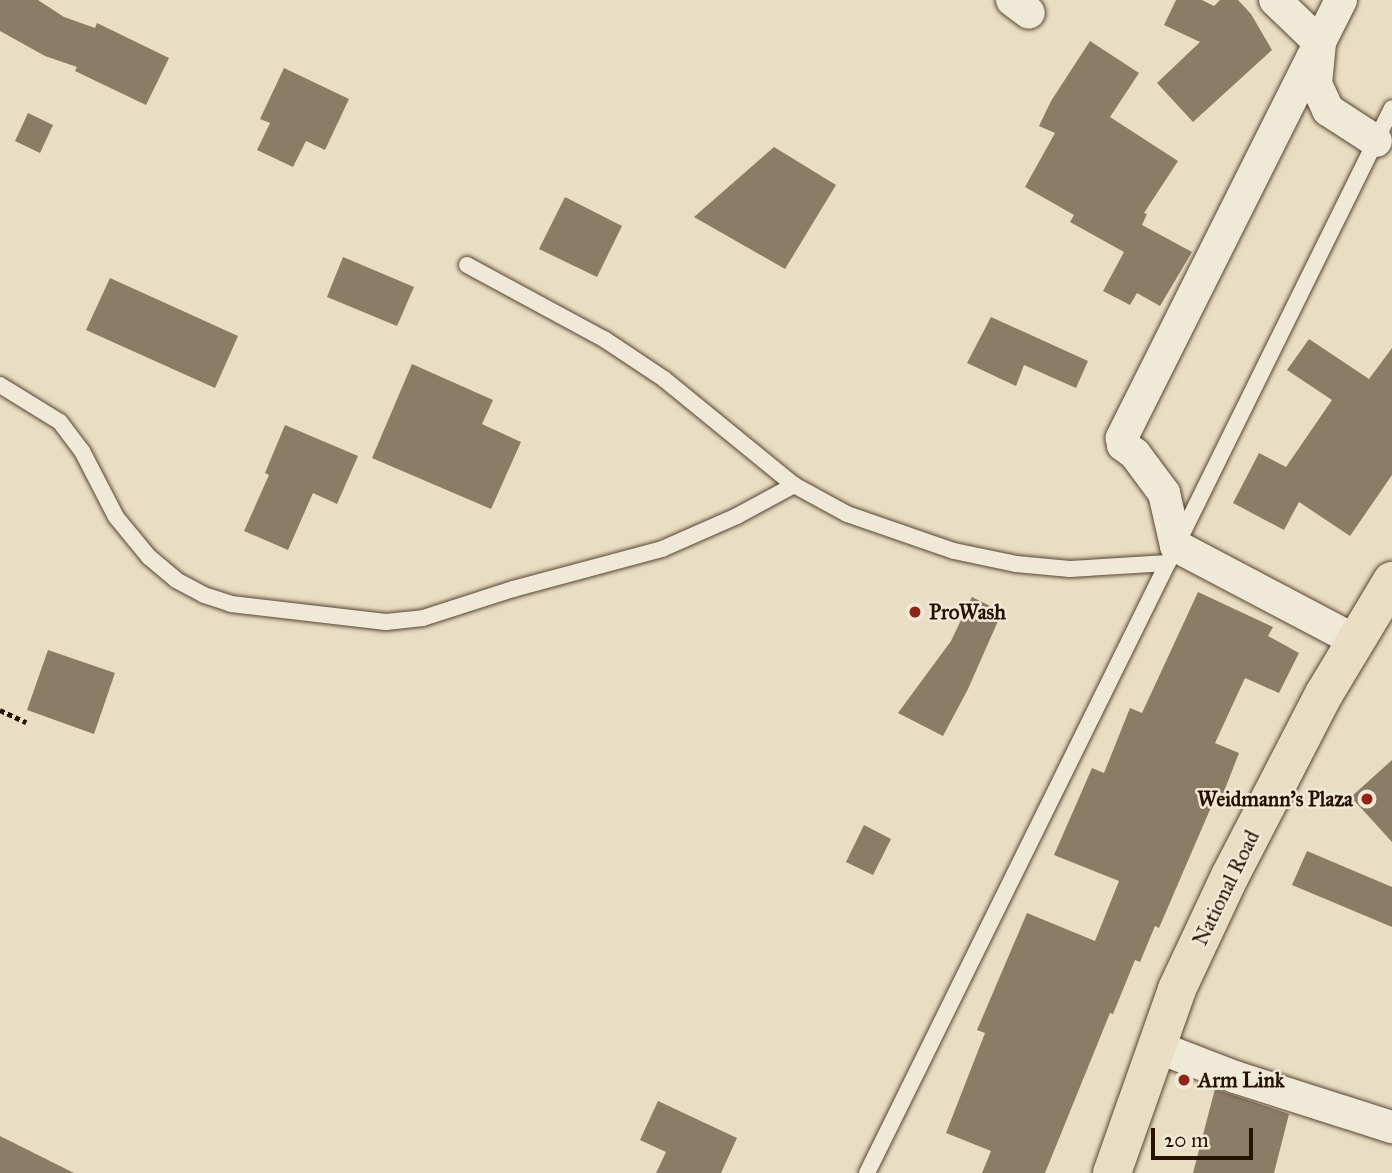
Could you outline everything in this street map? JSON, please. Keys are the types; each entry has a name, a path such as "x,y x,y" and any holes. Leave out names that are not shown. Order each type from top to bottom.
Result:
{"highway":[{"name":"National Road","path":"1112,1173 1177,989 1230,876 1324,694 1392,581"}],"street":[{"path":"1275,0 1320,43"},
{"path":"1341,0 1122,438 1124,445 1135,454 1164,493 1172,555 1356,641"},
{"path":"1320,43 1315,70 1321,98 1328,110 1376,141"},
{"path":"1157,1047 1235,1077 1392,1127"}],"lane":[{"path":"867,1173 1392,108"},
{"path":"467,265 604,339 664,379 794,485 847,514 895,533 966,554 1016,564 1070,569 1172,555"},
{"path":"0,385 60,422 82,451 116,517 149,557 176,579 204,595 231,604 386,622 423,618 513,589 662,548 737,516 794,485"}],"path":[{"path":"0,710 26,722"}],"building":[{"path":"0,0 38,0 64,17 95,28 97,23 169,58 146,105 75,71 77,67 45,56 0,31"},
{"path":"1176,0 1202,0 1214,6 1220,0 1238,0 1251,14 1272,50 1193,122 1157,83 1200,42 1164,25"},
{"path":"1090,41 1139,73 1110,117 1178,161 1144,213 1147,214 1142,225 1192,252 1160,306 1137,293 1130,305 1103,291 1124,252 1070,222 1074,215 1025,187 1055,133 1039,126 1051,101"},
{"path":"284,68 349,99 325,150 306,141 293,167 257,150 270,123 260,119"},
{"path":"28,113 53,125 40,153 15,141"},
{"path":"774,147 836,185 785,269 694,217"},
{"path":"565,197 622,226 597,277 539,249"},
{"path":"343,257 414,287 397,326 327,297"},
{"path":"110,278 238,336 215,388 86,330"},
{"path":"991,317 1088,361 1076,388 1024,365 1016,386 967,363"},
{"path":"1309,339 1369,379 1392,348 1392,475 1350,536 1299,502 1284,530 1233,503 1259,453 1286,467 1332,400 1287,370"},
{"path":"412,364 493,400 482,424 521,442 491,509 372,458"},
{"path":"285,425 358,456 337,504 313,493 288,550 244,531 269,475 265,473"},
{"path":"1198,592 1273,627 1268,636 1299,653 1279,693 1245,678 1215,743 1239,753 1223,794 1218,791 1159,928 1155,926 1140,962 1135,960 1113,1014 1110,1013 1045,1173 982,1173 991,1151 946,1133 985,1033 977,1030 1027,913 1095,941 1119,881 1054,855 1092,768 1104,773 1130,708 1142,713"},
{"path":"972,597 1002,612 968,689 943,736 898,713 951,641"},
{"path":"48,650 115,673 94,734 27,710"},
{"path":"1392,760 1392,842 1351,797"},
{"path":"864,825 891,839 873,875 846,862"},
{"path":"1307,851 1392,887 1392,927 1292,885"},
{"path":"1215,1089 1289,1114 1274,1173 1193,1173"},
{"path":"658,1101 737,1138 721,1173 656,1173 666,1152 640,1140"},
{"path":"0,1136 74,1173 0,1173"}],"place":[{"name":"ProWash","path":"915,612"},
{"name":"Weidmann's Plaza","path":"1367,799"},
{"name":"Arm Link","path":"1184,1080"}]}
